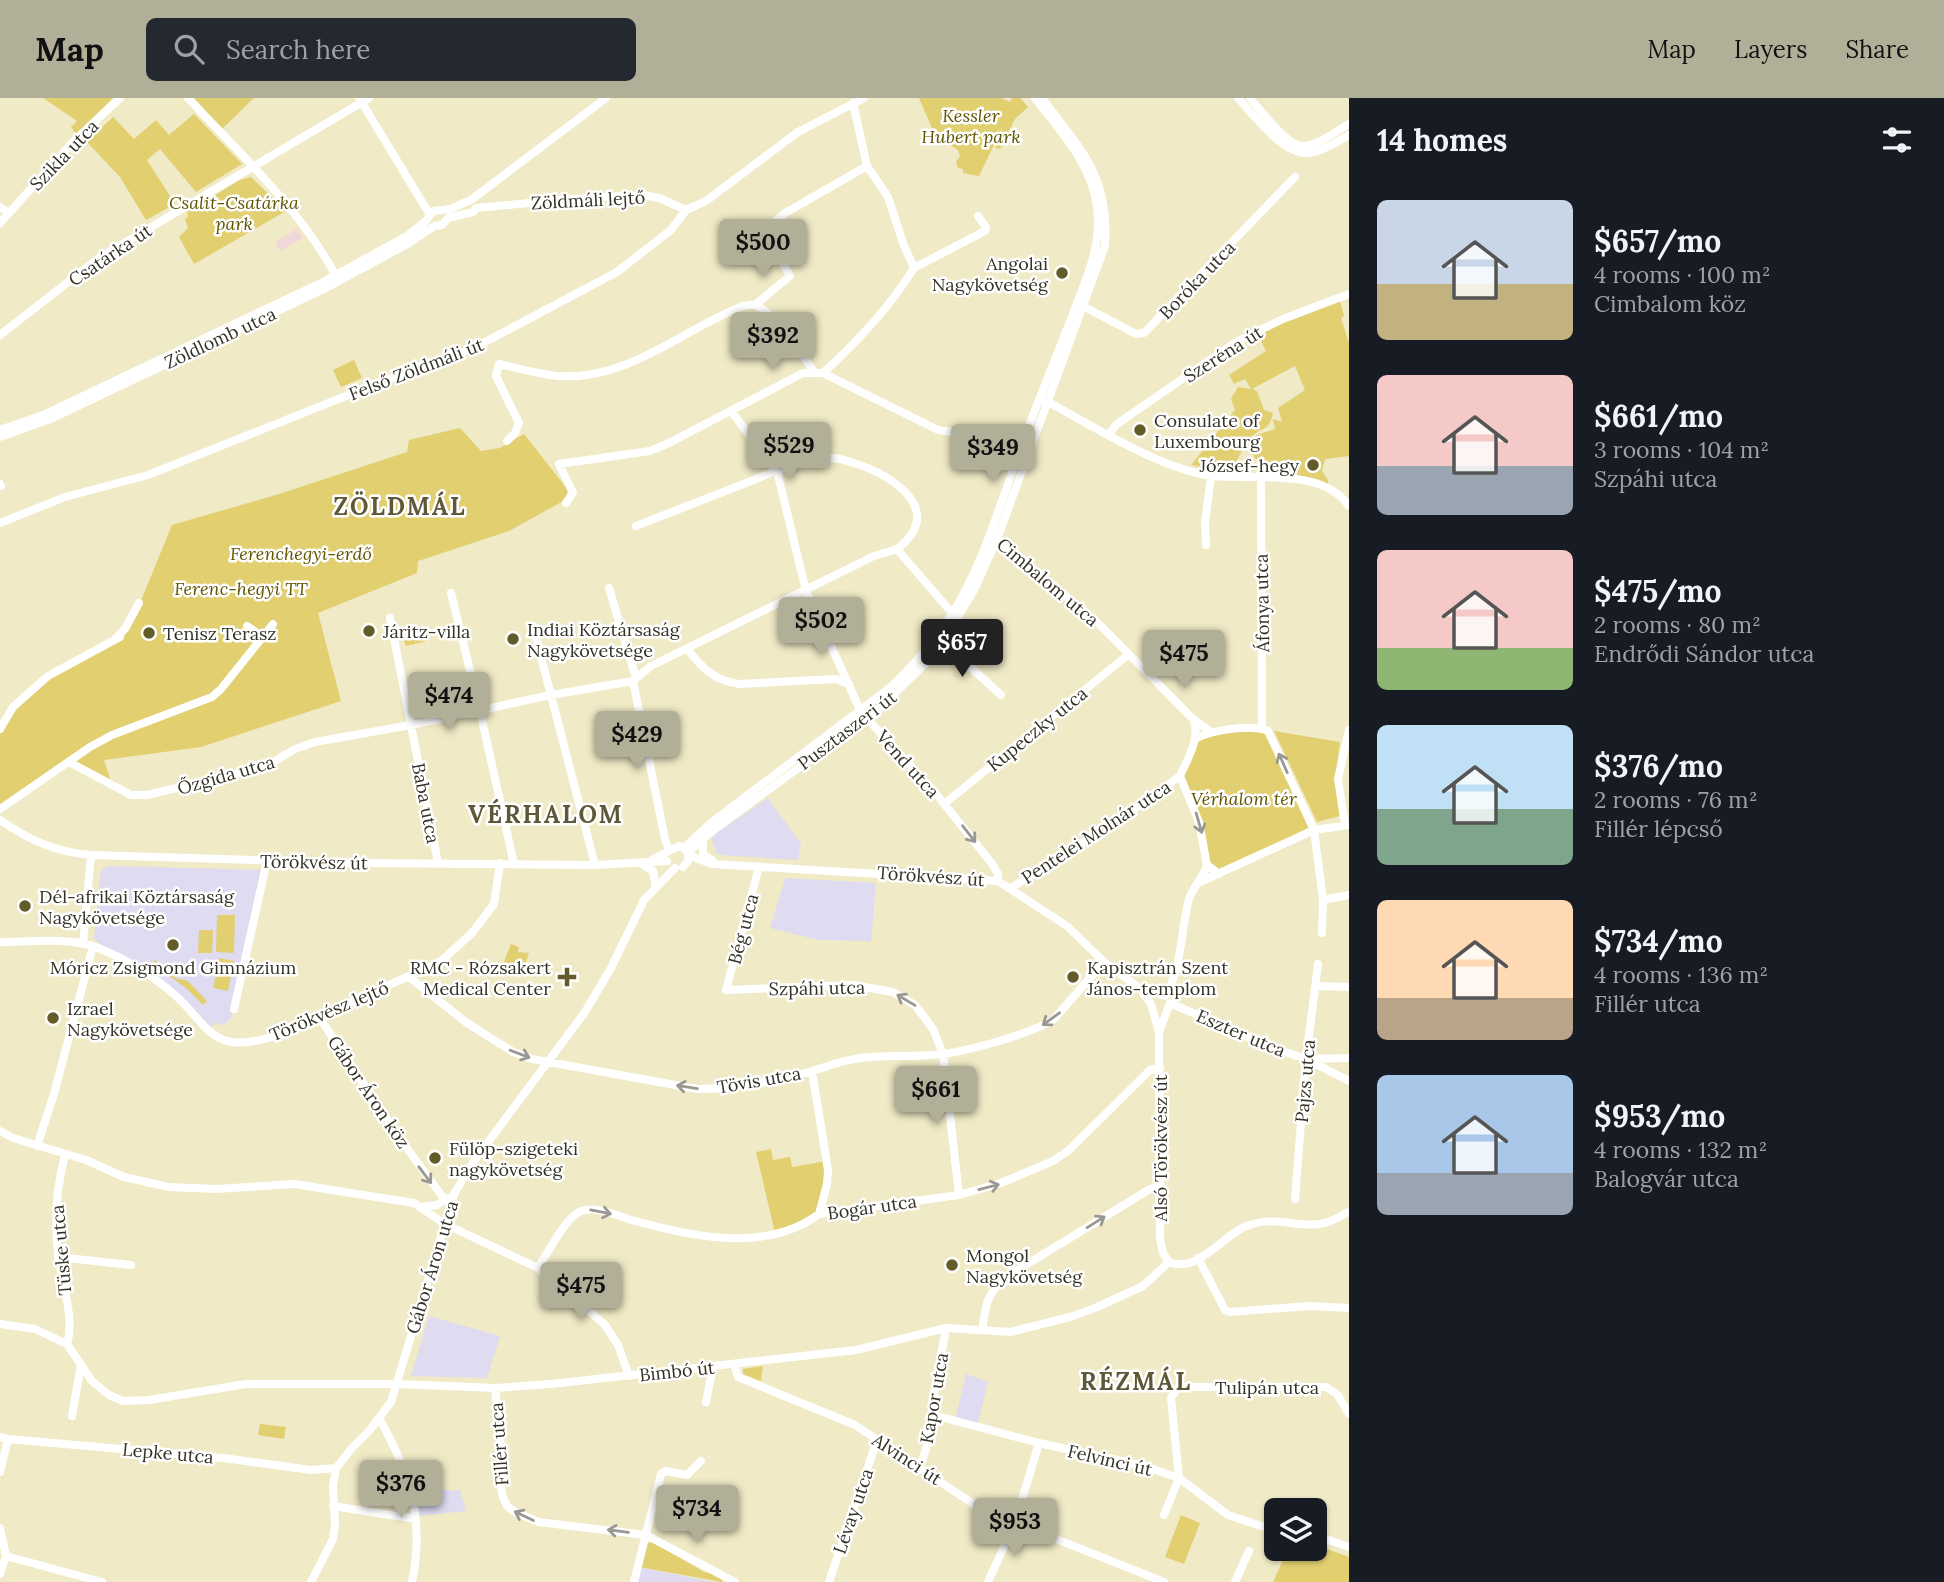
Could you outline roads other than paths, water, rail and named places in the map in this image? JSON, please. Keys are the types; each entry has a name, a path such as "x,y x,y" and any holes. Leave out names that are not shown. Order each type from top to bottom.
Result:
{"street":[{"name":"Szikla utca","path":"0,223 71,144 120,98"},
{"path":"188,98 280,194 309,230 337,278"},
{"path":"431,214 475,204 489,186 606,98"},
{"name":"Felső Zöldmáli út","path":"0,523 65,497 148,475 394,376 472,349 617,272 671,230 686,210 706,201 798,132 864,98"},
{"name":"Pusztaszeri út","path":"687,852 722,814 893,697 943,642 974,590 1080,305 1103,255 1106,231 1102,191 1095,173 1034,98"},
{"name":"Pusztaszeri út","path":"1042,98 1082,156"},
{"path":"1238,98 1288,149 1321,150 1349,135"},
{"path":"1250,98 1293,144 1304,150"},
{"path":"363,100 423,203 431,210 430,223 434,226"},
{"name":"Csatárka út","path":"0,335 99,258 363,100"},
{"path":"853,103 867,166 888,197 894,220 914,268"},
{"path":"1304,150 1349,124"},
{"path":"507,441 519,424 496,376 499,364 558,376 593,374 635,362 728,312 755,305 790,276 769,237 774,222 867,166"},
{"name":"Boróka utca","path":"1080,305 1136,334 1144,333 1295,177"},
{"name":"Zöldmáli lejtő","path":"475,204 487,207 642,195 659,198 686,210"},
{"name":"Zöldlomb utca","path":"0,437 46,421 411,242 449,218 473,212 475,204"},
{"path":"0,207 9,213"},
{"name":"Zöldlomb utca","path":"0,429 43,415 337,278 407,236 431,214"},
{"path":"823,373 870,325 914,268 985,231 986,227 978,216"},
{"name":"Szeréna út","path":"1109,433 1117,424 1236,342 1283,319 1349,294"},
{"path":"755,305 779,326 814,372"},
{"path":"566,503 573,493 559,464 650,451 803,373 823,373 938,430 1027,443"},
{"path":"1044,400 1161,461 1211,476 1298,480 1328,486 1339,493 1349,506"},
{"name":"Vend utca","path":"731,411 777,471 806,591 864,715 944,804 993,865 998,881"},
{"path":"634,680 651,666 874,556 897,549 911,539 917,507 911,496 888,478 871,468 836,458 796,463 636,526"},
{"path":"1206,545 1205,522 1211,476"},
{"name":"Áfonya utca","path":"1261,478 1262,729"},
{"name":"Pusztaszeri út","path":"687,852 864,715 915,663 952,613 994,537"},
{"name":"Cimbalom utca","path":"994,537 1098,622 1194,720 1210,732"},
{"path":"897,549 952,613"},
{"path":"609,588 634,680 673,865"},
{"path":"451,593 513,864"},
{"path":"0,729 13,706 40,683 117,639 139,603"},
{"name":"Baba utca","path":"390,618 438,863"},
{"path":"0,809 90,747 113,735 212,696 221,689 273,624"},
{"path":"247,626 263,637"},
{"path":"533,626 595,865"},
{"path":"943,642 1000,695"},
{"path":"688,650 703,668 727,682 740,684 836,679 849,684"},
{"name":"Kupeczky utca","path":"944,804 1129,654"},
{"name":"Őzgida utca","path":"69,762 131,795 148,795 265,767 295,749 315,742 634,680"},
{"path":"1165,1012 1158,1013 1151,1007 1153,998 1164,998 1181,948 1191,895 1208,865 1199,822 1180,776 1197,738 1194,720"},
{"path":"1197,738 1210,732 1262,729 1268,731 1314,830 1324,900 1322,933"},
{"path":"1200,882 1314,830 1347,825 1338,779 1349,730"},
{"name":"Pentelei Molnár utca","path":"1011,888 1142,804 1180,776"},
{"name":"Törökvész út","path":"0,820 26,838 43,845 91,855 267,861 716,864 998,881 1067,926 1104,962 1138,987 1164,998"},
{"path":"703,839 703,854 716,864"},
{"name":"Törökvész út","path":"638,863 655,859 676,846 716,864"},
{"name":"Gábor Áron utca","path":"336,1468 391,1402 454,1194 474,1161 595,996 634,919 654,887 673,865 688,861 687,852"},
{"path":"83,944 91,855"},
{"path":"234,1009 267,861"},
{"name":"Törökvész lejtő","path":"0,942 93,946 139,968 160,982 209,1030 225,1041 234,1043 276,1036 440,962 472,933 494,904 500,863"},
{"path":"638,863 653,871 654,887"},
{"path":"1208,865 1219,874"},
{"name":"Bég utca","path":"726,990 759,867"},
{"path":"1324,900 1349,895"},
{"path":"37,1146 54,1094 93,946"},
{"name":"Tövis utca","path":"409,976 495,1042 513,1052 548,1062 697,1089 769,1082 858,1058 943,1054 1045,1025 1054,1019 1104,962"},
{"name":"Pajzs utca","path":"1295,1199 1306,1059 1318,964"},
{"name":"Szpáhi utca","path":"726,990 853,985 893,992 915,1005 925,1015 943,1054 958,1195"},
{"path":"1316,986 1349,987"},
{"name":"Törökvész út","path":"1138,987 1151,1007"},
{"name":"Alsó Törökvész út","path":"1159,1032 1165,1012 1164,998"},
{"name":"Eszter utca","path":"1164,998 1271,1047 1306,1059 1349,1081"},
{"name":"Alsó Törökvész út","path":"1151,1007 1159,1032 1160,1239 1163,1253 1169,1262"},
{"name":"Gábor Áron köz","path":"319,1017 412,1156 445,1200"},
{"path":"1306,1059 1349,1058"},
{"name":"Bogár utca","path":"538,1268 569,1222 583,1210 594,1209 659,1227 705,1235 751,1239 807,1222 819,1214 958,1195 1002,1183 1053,1161 1069,1150 1150,1070 1160,1068"},
{"path":"812,1071 828,1170 819,1214"},
{"path":"0,1131 37,1146 86,1160 137,1181 169,1187 216,1189 294,1184 414,1203 445,1224 538,1268 606,1325 623,1356 629,1376"},
{"name":"Tüske utca","path":"65,1155 56,1198 58,1257 70,1325 67,1345"},
{"path":"982,1330 986,1301 993,1289 1006,1277 1150,1189 1161,1185"},
{"path":"421,1207 429,1207 454,1194"},
{"path":"1169,1262 1184,1264 1198,1258 1232,1234 1254,1224 1277,1220 1320,1224 1349,1212"},
{"path":"58,1257 131,1265"},
{"path":"1198,1258 1225,1310 1230,1312 1310,1306 1349,1308"},
{"name":"Bimbó út","path":"0,1324 35,1329 67,1345 92,1381 115,1398 132,1401 246,1384 397,1384 495,1388 856,1350 946,1328 1011,1332 1094,1308 1143,1286 1169,1262"},
{"name":"Kapor utca","path":"919,1467 933,1415 932,1404 946,1328"},
{"path":"72,1416 81,1364"},
{"name":"Alvinci út","path":"734,1364 738,1377 835,1416 981,1508 1164,1582"},
{"path":"706,1402 713,1367"},
{"name":"Tulipán utca","path":"1164,1515 1179,1478 1171,1398 1177,1389 1326,1387 1338,1394 1349,1414"},
{"name":"Fillér utca","path":"495,1388 502,1456 499,1478 507,1506 523,1518 538,1522 646,1535 735,1582"},
{"name":"Felvinci út","path":"933,1415 1039,1443 1144,1466 1179,1478 1228,1515 1264,1527"},
{"path":"379,1418 398,1452 409,1481 416,1518 412,1582"},
{"path":"0,1472 4,1438"},
{"name":"Lepke utca","path":"4,1438 224,1458 311,1470 336,1468"},
{"name":"Lévay utca","path":"829,1582 877,1440"},
{"path":"988,1582 1015,1523 1039,1443"},
{"path":"634,1582 662,1474 666,1471 687,1475 701,1461"},
{"path":"312,1582 332,1539 335,1525 333,1486 336,1468"},
{"path":"333,1506 416,1518"},
{"path":"0,1528 6,1556 0,1574"},
{"path":"1327,1539 1349,1547"},
{"path":"1235,1582 1249,1551"},
{"path":"6,1556 102,1582"}],"place":[{"name":"Angolai Nagykövetség","path":"1062,273"},
{"name":"Consulate of Luxembourg","path":"1140,430"},
{"name":"József-hegy","path":"1313,465"},
{"name":"Járitz-villa","path":"369,631"},
{"name":"Tenisz Terasz","path":"149,633"},
{"name":"Indiai Köztársaság Nagykövetsége","path":"513,639"},
{"name":"Dél-afrikai Köztársaság Nagykövetsége","path":"25,906"},
{"name":"Móricz Zsigmond Gimnázium","path":"173,945"},
{"name":"RMC - Rózsakert Medical Center","path":"567,977"},
{"name":"Kapisztrán Szent János-templom","path":"1073,977"},
{"name":"Izrael Nagykövetsége","path":"53,1018"},
{"name":"Fülöp-szigeteki nagykövetség","path":"435,1158"},
{"name":"Mongol Nagykövetség","path":"952,1265"}],"district":[{"name":"ZÖLDMÁL","path":"400,506"},
{"name":"VÉRHALOM","path":"546,814"},
{"name":"RÉZMÁL","path":"1136,1381"}],"park label":[{"name":"Kessler Hubert park","path":"971,125"},
{"name":"Csalit-Csatárka park","path":"234,212"},
{"name":"Ferenchegyi-erdő","path":"301,553"},
{"name":"Ferenc-hegyi TT","path":"241,588"},
{"name":"Vérhalom tér","path":"1244,798"}]}
